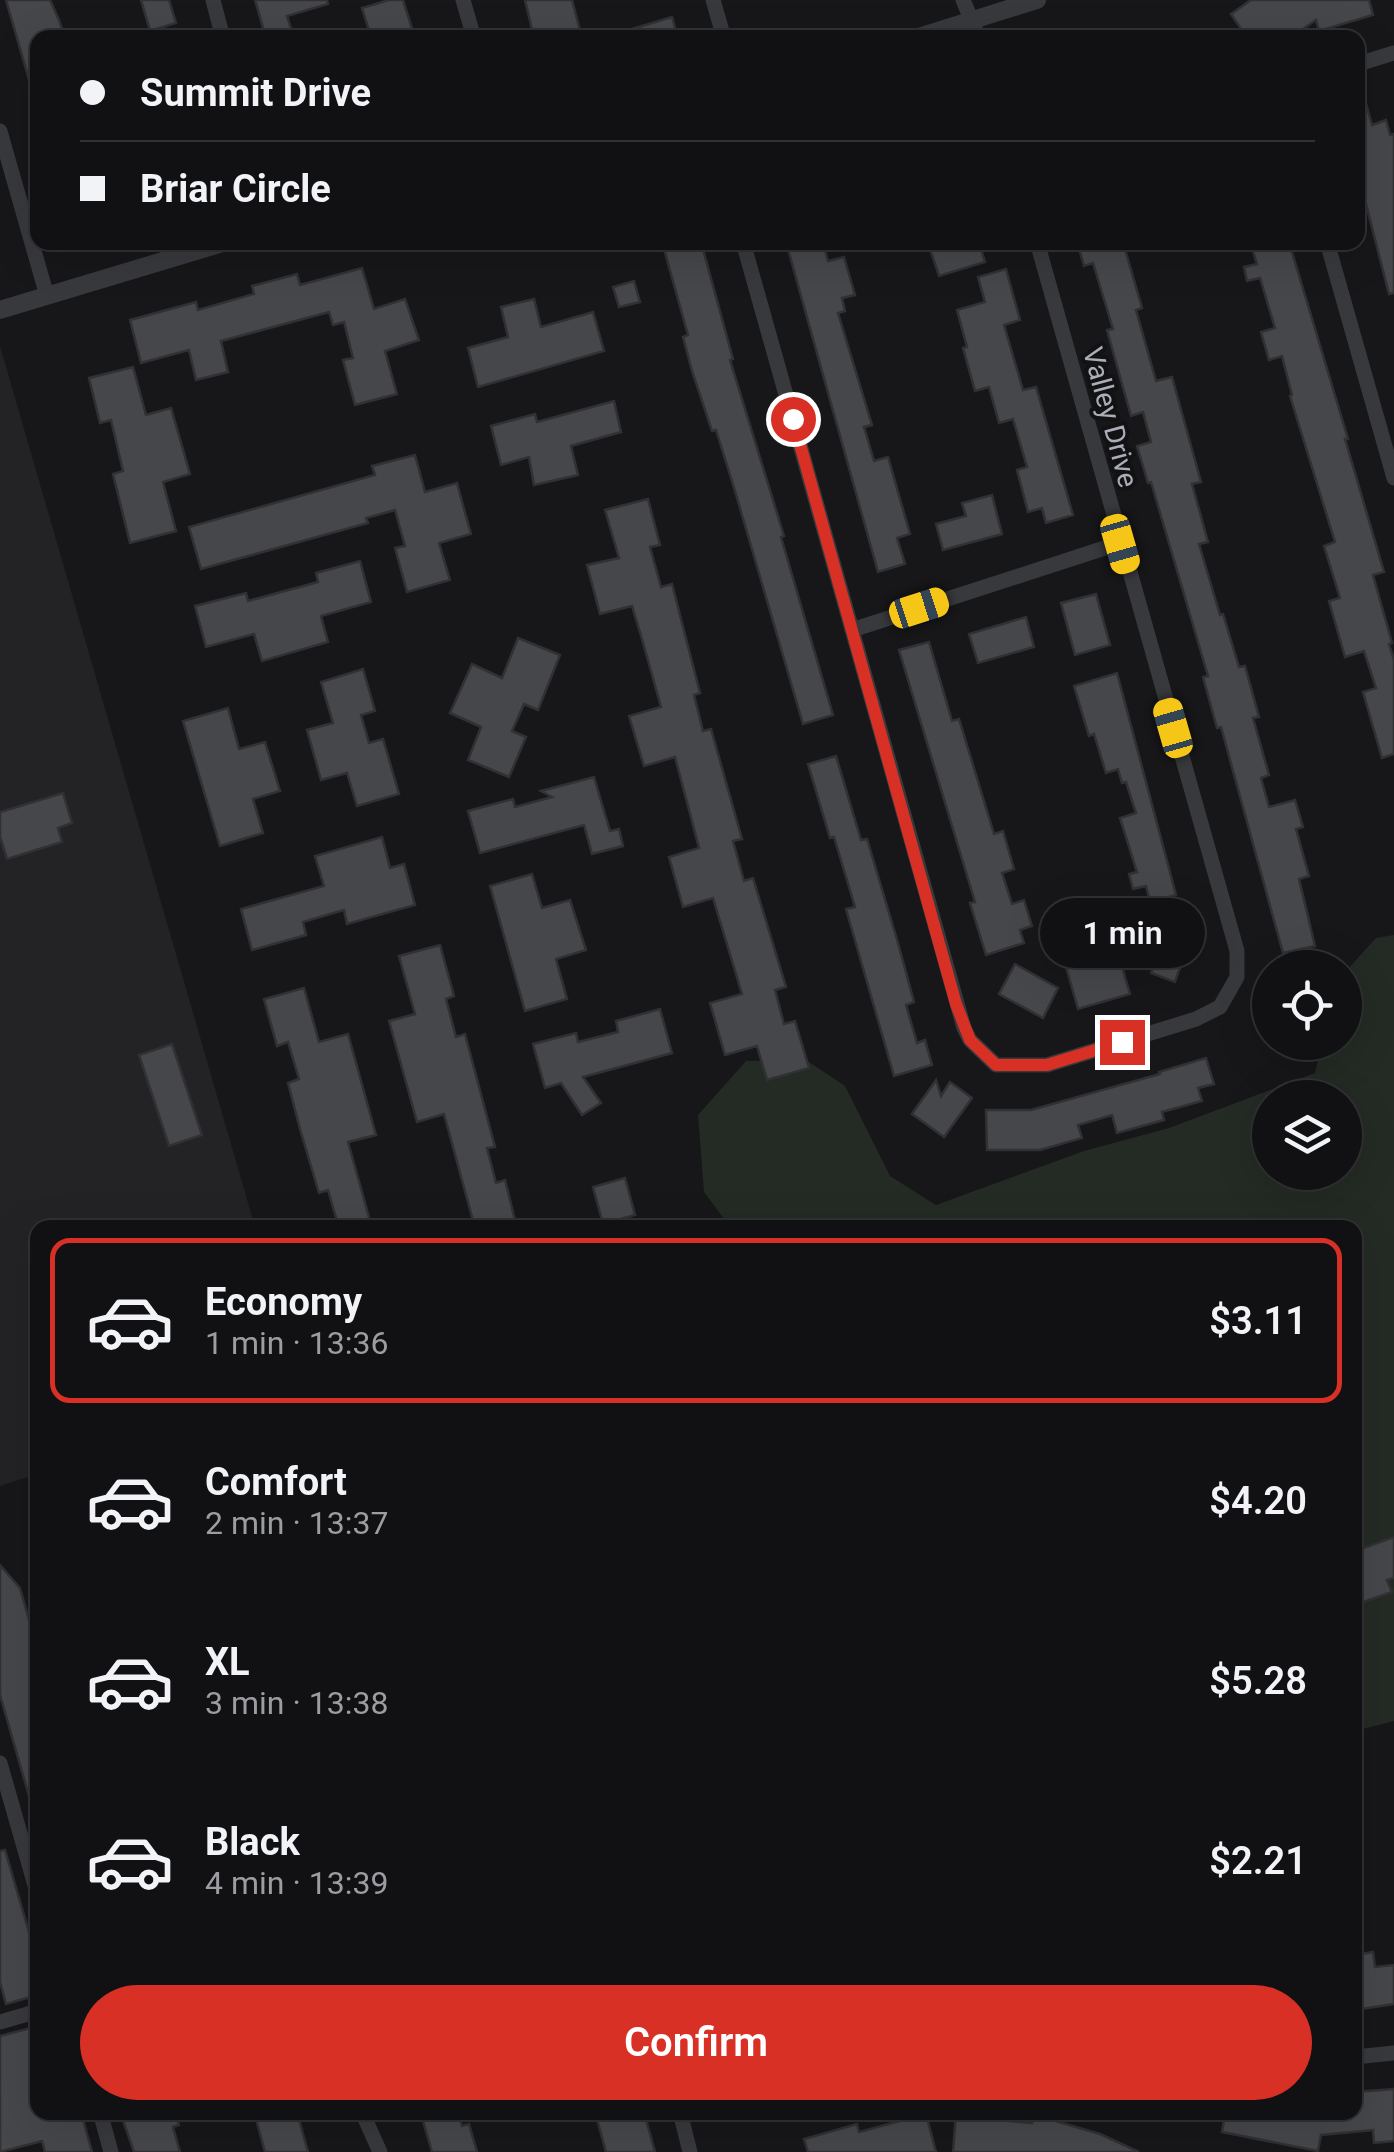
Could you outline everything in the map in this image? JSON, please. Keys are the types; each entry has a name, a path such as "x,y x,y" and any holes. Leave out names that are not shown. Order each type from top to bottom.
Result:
{"street":[{"path":"212,0 221,30"},
{"path":"464,0 472,30"},
{"path":"713,0 722,30"},
{"path":"963,0 975,29 1037,0"},
{"path":"1365,62 1394,53"},
{"path":"0,131 30,239"},
{"path":"33,250 46,296"},
{"path":"0,310 199,250"},
{"path":"745,250 852,630 1120,544"},
{"name":"Valley Drive","path":"852,630 956,1004 970,1040 996,1065 1047,1065 1196,1019 1220,1007 1237,977 1236,951 1039,250"},
{"path":"1328,250 1394,478"},
{"path":"0,1763 30,1868"},
{"path":"0,2022 30,2013"},
{"path":"1362,2057 1394,2053"},
{"path":"102,2120 111,2152"},
{"path":"366,2120 380,2152"},
{"path":"682,2120 690,2152"}],"shaded area":[{"path":"0,346 253,1220 30,1220 30,1476 0,1486"},
{"path":"1394,935 1394,1721 1362,1729 1362,1220 725,1220 704,1192 698,1115 746,1061 806,1060 845,1086 890,1176 936,1205 1084,1151 1169,1128 1252,1097 1252,1190 1362,1190 1362,1080 1296,1080 1315,1073 1318,1060 1362,1060 1362,953 1376,938"}],"building":[{"path":"6,0 50,0 62,30 30,30 30,83"},
{"path":"141,0 169,0 176,23 150,30"},
{"path":"255,0 327,0 328,4 287,16 291,30 264,30"},
{"path":"403,0 412,30 369,30 362,8"},
{"path":"525,0 572,0 580,30 532,30"},
{"path":"1251,0 1369,0 1373,15 1322,30 1319,30 1316,20 1302,30 1242,30 1231,14"},
{"path":"672,17 676,30 628,30"},
{"path":"1365,100 1372,125 1386,120 1390,135 1394,134 1394,293 1389,294 1365,200"},
{"path":"664,250 703,250 733,359 730,360 833,715 803,724 716,430 712,431 692,371 683,337 688,335"},
{"path":"788,250 825,250 828,261 844,257 855,295 842,298 845,311 838,313 872,425 864,427 874,461 888,457 910,534 897,538 905,564 878,572"},
{"path":"930,250 981,250 985,262 939,276"},
{"path":"1079,250 1125,250 1142,308 1136,310 1156,381 1172,377 1201,482 1192,484 1208,542 1199,544 1239,667 1245,666 1259,717 1253,718 1269,775 1261,778 1269,807 1295,800 1303,827 1296,829 1309,876 1299,879 1315,946 1282,950 1221,727 1217,728 1203,677 1208,676 1137,446 1151,442 1143,412 1131,416 1107,330 1113,329 1093,263 1084,266"},
{"path":"1253,250 1291,250 1384,572 1373,575 1394,660 1394,754 1382,758 1363,692 1376,688 1364,651 1345,657 1329,601 1340,598 1324,546 1335,542 1290,396 1282,356 1269,360 1261,332 1275,328 1260,278 1247,281 1244,267 1257,264"},
{"path":"362,268 374,309 405,299 419,340 385,351 397,394 355,405 343,360 353,358 344,322 333,325 329,312 221,341 228,372 196,380 189,350 141,363 130,320 196,302 198,310 254,294 252,286 297,274 300,285"},
{"path":"1006,269 1020,320 1004,325 1023,390 1036,387 1073,515 1046,523 1042,508 1028,512 1017,470 1027,467 1013,419 999,423 989,387 975,391 957,310 985,302 978,277"},
{"path":"634,281 640,302 619,307 613,287"},
{"path":"534,299 541,327 593,312 604,351 478,387 468,348 508,337 501,307"},
{"path":"133,367 146,415 171,408 190,474 163,482 176,531 130,543 113,474 123,471 111,420 100,423 89,378"},
{"path":"614,401 621,432 571,446 578,475 534,485 529,457 501,465 491,426 535,414 537,422"},
{"path":"415,455 425,492 457,483 471,534 439,543 450,580 407,592 395,548 405,546 395,510 366,518 368,523 201,569 189,527 375,475 372,466"},
{"path":"992,495 1002,534 943,550 936,524 966,516 962,503"},
{"path":"648,499 660,545 650,547 661,587 672,584 700,693 694,695 703,731 711,729 742,839 733,841 744,881 753,878 786,987 775,990 784,1024 795,1021 809,1068 767,1080 757,1046 725,1055 710,1003 742,994 713,898 683,907 669,857 699,848 675,757 644,766 629,716 661,707 632,606 600,614 587,565 619,558 605,510"},
{"path":"360,561 371,602 321,616 328,642 262,661 254,634 206,647 195,606 246,593 248,601 318,582 316,573"},
{"path":"1096,594 1110,645 1075,655 1061,603"},
{"path":"1026,617 1034,647 978,663 969,634"},
{"path":"518,638 560,655 538,710 524,704 512,731 526,737 509,777 468,760 481,727 450,713 472,664 502,678"},
{"path":"929,642 952,721 959,719 994,834 1003,831 1014,869 1002,873 1012,904 1024,900 1032,926 1020,930 1024,943 986,955 970,903 975,902 899,650"},
{"path":"363,669 375,711 361,715 369,743 383,739 399,794 357,806 347,773 321,780 307,730 333,723 321,682"},
{"path":"1117,673 1176,895 1150,902 1146,886 1133,889 1129,874 1137,872 1120,818 1136,813 1126,782 1122,783 1118,769 1106,773 1094,734 1089,736 1074,686"},
{"path":"228,708 239,749 265,742 280,791 253,799 263,833 220,846 183,721"},
{"path":"836,756 861,840 867,839 898,943 914,1002 906,1005 917,1043 925,1040 932,1065 894,1076 846,909 855,907 808,764"},
{"path":"594,777 610,831 619,829 623,846 592,854 584,825 480,853 468,811 513,799 515,807 552,797 541,791"},
{"path":"63,793 72,823 58,828 62,842 7,859 0,837 0,812"},
{"path":"382,837 390,868 404,864 415,905 347,924 344,910 303,922 306,935 252,950 241,909 324,886 315,856"},
{"path":"532,874 542,908 570,900 586,950 556,959 567,999 525,1011 490,886"},
{"path":"1156,923 1191,936 1175,982 1151,973 1157,958 1145,954"},
{"path":"440,945 454,996 446,999 456,1037 465,1034 495,1147 487,1148 496,1183 505,1180 515,1220 473,1220 444,1114 417,1122 389,1021 415,1014 399,956"},
{"path":"1118,953 1130,994 1078,1009 1066,967"},
{"path":"1015,964 1058,988 1043,1018 999,994"},
{"path":"304,988 319,1042 348,1034 376,1135 348,1142 370,1220 337,1220 328,1190 319,1193 288,1083 299,1079 288,1042 277,1046 264,999"},
{"path":"660,1009 672,1053 583,1077 601,1103 582,1115 561,1083 545,1088 533,1044 576,1033 578,1042 618,1032 616,1021"},
{"path":"172,1044 202,1135 169,1146 139,1055"},
{"path":"1206,1058 1214,1084 1198,1088 1202,1101 1162,1112 1164,1120 1117,1133 1112,1115 1078,1125 1082,1138 1040,1150 987,1150 986,1110 1031,1110"},
{"path":"936,1080 941,1096 950,1082 972,1098 944,1137 912,1114"},
{"path":"625,1178 635,1215 602,1220 593,1187"},
{"path":"1394,1537 1394,1578 1387,1580 1392,1592 1362,1603 1362,1548"},
{"path":"0,1565 20,1588 30,1623 30,1800 0,1695"},
{"path":"5,1850 30,1936 30,1997 6,2004 0,1982 0,1851"},
{"path":"1373,1952 1375,1967 1394,1965 1394,2004 1362,2009 1362,1954"},
{"path":"30,2028 30,2120 83,2120 92,2152 45,2152 42,2141 0,2152 0,2036"},
{"path":"1394,2089 1394,2141 1374,2143 1373,2130 1321,2135 1318,2151 1222,2132 1224,2120 1362,2120 1362,2091"},
{"path":"123,2120 177,2120 179,2125 173,2127 180,2152 134,2152"},
{"path":"256,2120 299,2120 308,2152 265,2152"},
{"path":"460,2120 462,2126 469,2124 477,2152 432,2152 423,2121"},
{"path":"597,2120 646,2120 655,2152 606,2152"},
{"path":"904,2120 928,2120 936,2152 808,2152 804,2139 857,2124 859,2132"},
{"path":"955,2120 1052,2120 1100,2134 1139,2152 953,2152"}],"route":[{"path":"793,419 956,1004 970,1040 996,1065 1047,1065 1122,1042"}]}
